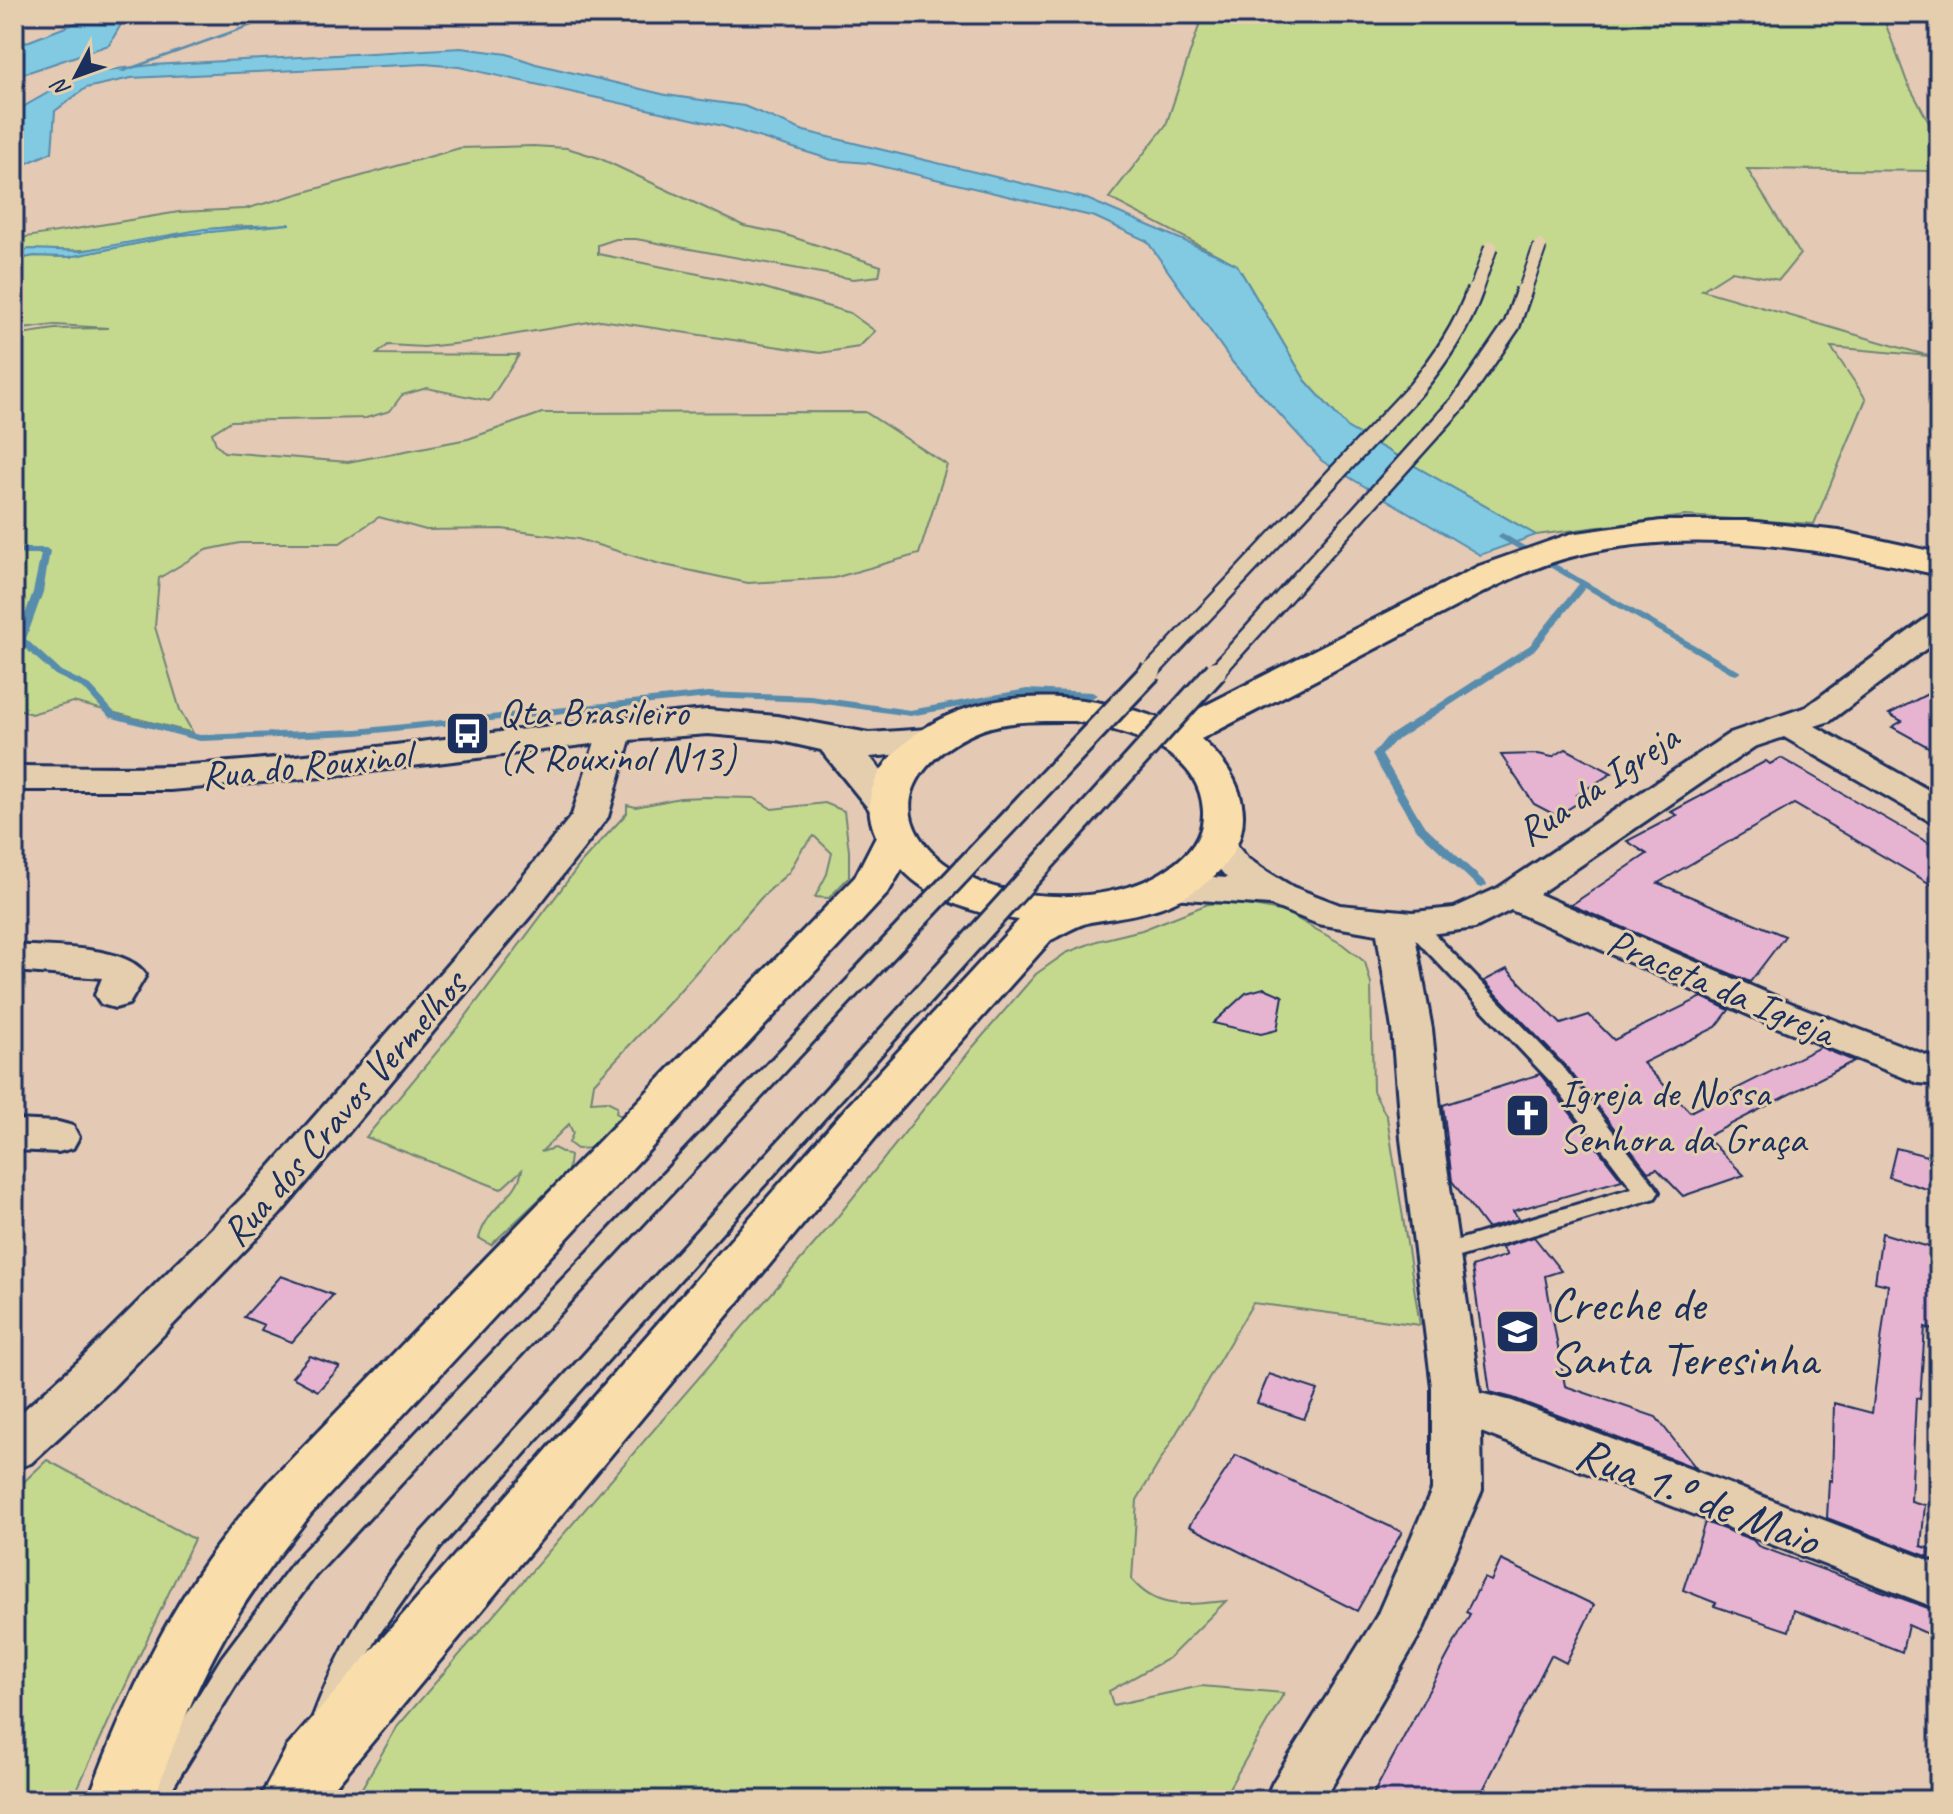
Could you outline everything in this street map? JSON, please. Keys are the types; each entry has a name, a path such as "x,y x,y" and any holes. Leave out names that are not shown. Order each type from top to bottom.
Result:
{"main road":[{"path":"1173,738 1492,574 1565,546 1650,533 1747,532 1839,542 1939,564"},
{"path":"121,1800 135,1759 187,1649 233,1570 291,1497 873,883 891,821 898,770 928,741 971,721 1035,710 1075,709 1128,719 1173,738 1202,761 1220,788 1226,816 1217,845 1199,867 1171,886 1128,903 1077,910 1019,907 965,893 922,869 891,821 835,741"},
{"name":"Rua do Rouxinol","path":"14,778 170,778 322,765 616,729 708,722 777,728 869,745 928,741"},
{"path":"301,1784 863,1120 1035,930 1077,910"}],"street":[{"name":"Rua da Igreja","path":"1217,845 1234,866 1280,895 1336,916 1404,924 1461,919 1511,896 1742,740 1818,714 1939,624"},
{"path":"1786,724 1939,811"},
{"name":"Rua dos Cravos Vermelhos","path":"14,1449 96,1374 264,1203 519,906 590,817 616,729"},
{"name":"Rua da Igreja","path":"1171,886 1280,895"},
{"name":"Praceta da Igreja","path":"1511,896 1781,1014 1933,1073"},
{"path":"1293,1800 1397,1629 1457,1490 1456,1409 1439,1254 1422,1139 1404,924"},
{"path":"14,958 111,966 126,975 115,995"},
{"path":"14,1135 58,1137"},
{"name":"Rua 1.º de Maio","path":"1456,1409 1495,1415 1939,1587"}],"lane":[{"path":"301,1784 338,1684 361,1636 393,1587 441,1528 1459,402 1512,325 1540,246"},
{"path":"149,1800 232,1666 306,1567 1415,390 1441,358 1466,316 1491,247"},
{"path":"1404,924 1559,1077 1647,1192 1439,1254"}],"green space":[{"path":"1203,14 1882,14 1907,82 1939,141 1939,171 1747,169 1800,254 1779,280 1732,271 1702,290 1929,356 1831,347 1866,399 1814,524 1685,516 1536,535 1348,428 1305,380 1237,265 1109,198 1166,125"},
{"path":"460,148 567,148 599,158 744,226 780,233 881,266 879,276 853,279 636,239 616,239 598,245 598,254 758,286 850,313 875,331 859,347 820,353 601,320 463,343 424,347 388,345 377,354 519,355 489,401 427,388 402,395 390,411 366,418 231,421 212,433 216,444 224,452 348,462 468,439 542,413 865,412 947,465 919,554 834,578 748,583 660,564 578,539 502,529 426,530 379,517 340,543 240,543 206,550 159,578 155,627 180,710 193,733 73,702 31,714 14,707 14,335 55,329 109,328 55,325 14,330 14,260 34,256 69,257 181,235 261,226 216,228 104,248 31,250 14,254 14,239 179,212 245,209"},
{"path":"680,798 754,798 772,809 825,803 844,811 849,877 829,898 815,897 827,874 832,853 814,836 802,849 789,872 761,898 594,1083 591,1102 607,1101 617,1106 616,1113 623,1117 594,1148 577,1149 569,1143 573,1133 569,1124 541,1152 554,1148 570,1156 568,1172 491,1245 479,1238 489,1217 515,1188 522,1170 501,1189 366,1137 457,1028 581,863 627,813 627,805 636,807"},
{"path":"1237,903 1285,912 1342,944 1365,962 1371,984 1373,1091 1387,1117 1420,1325 1253,1303 1137,1500 1132,1580 1153,1597 1175,1604 1226,1601 1169,1658 1109,1691 1113,1705 1201,1686 1284,1693 1222,1800 355,1800 397,1727 835,1220 973,1047 1036,974 1066,953 1097,941 1142,930 1208,904"},
{"path":"47,1460 194,1539 72,1800 14,1800 14,1491"}],"water":[{"path":"99,14 127,14 109,45 14,77 14,47"},
{"path":"461,48 507,54 536,64 666,95 744,106 804,131 1087,199 1222,257 1237,265 1305,380 1348,428 1536,535 1480,555 1322,461 1233,363 1147,241 1095,217 868,163 832,160 723,126 459,67 425,64 131,78 86,88 55,111 52,152 14,169 14,112 69,81 98,71 152,65"},
{"path":"290,224 181,235 69,257 34,256 14,260 14,254 29,249 81,251 204,229"}],"building":[{"path":"1939,688 1939,753 1892,727 1902,721 1889,714"},
{"path":"1566,749 1612,773 1577,795 1584,799 1557,816 1534,804 1501,755 1538,754 1552,757"},
{"path":"1781,758 1939,849 1939,889 1794,804 1658,883 1785,936 1750,982 1571,905 1647,854 1627,841 1677,815 1671,812 1766,761 1770,764"},
{"path":"1507,969 1561,1024 1589,1015 1614,1040 1702,997 1729,1010 1716,1027 1643,1063 1690,1112 1820,1047 1854,1061 1706,1137 1744,1175 1683,1196 1657,1169 1648,1172 1569,1070 1484,981"},
{"path":"1264,988 1283,996 1277,1030 1261,1034 1213,1023 1246,993"},
{"path":"1540,1074 1622,1180 1513,1211 1519,1219 1487,1228 1452,1181 1443,1105"},
{"path":"1896,1148 1939,1159 1939,1193 1889,1177"},
{"path":"1882,1233 1939,1250 1939,1332 1925,1327 1920,1399 1916,1398 1911,1501 1925,1505 1921,1546 1930,1549 1929,1557 1827,1518 1829,1480 1832,1481 1834,1403 1872,1413 1888,1285 1875,1282"},
{"name":"Creche de Santa Teresinha","path":"1534,1237 1561,1271 1545,1276 1565,1386 1656,1417 1696,1468 1490,1392 1472,1267 1507,1255 1501,1247"},
{"path":"281,1276 333,1295 292,1342 261,1330 264,1325 244,1317"},
{"path":"310,1356 340,1367 318,1391 292,1377"},
{"path":"1269,1374 1318,1390 1304,1419 1257,1403"},
{"path":"1236,1455 1402,1532 1357,1611 1189,1526"},
{"path":"1705,1522 1753,1540 1758,1546 1939,1612 1939,1639 1908,1625 1902,1652 1794,1610 1789,1631 1714,1606 1716,1603 1683,1590"},
{"path":"1501,1560 1594,1605 1566,1663 1551,1655 1478,1800 1370,1800 1470,1614 1466,1612 1484,1578 1491,1581"}],"waterway":[{"path":"122,71 283,14"},
{"path":"1502,536 1736,672"},
{"path":"14,551 46,551 38,592 21,640 58,673 87,687 112,715 200,738 357,732 708,695 811,699 910,713 1027,692 1092,695"},
{"path":"1482,885 1419,826 1377,755 1390,740 1533,647 1583,585"}],"place":[{"name":"Qta Brasileiro (R Rouxinol N13)","path":"468,734"},
{"name":"Igreja de Nossa Senhora da Graça","path":"1528,1115"},
{"name":"Creche de Santa Teresinha","path":"1518,1331"}]}
